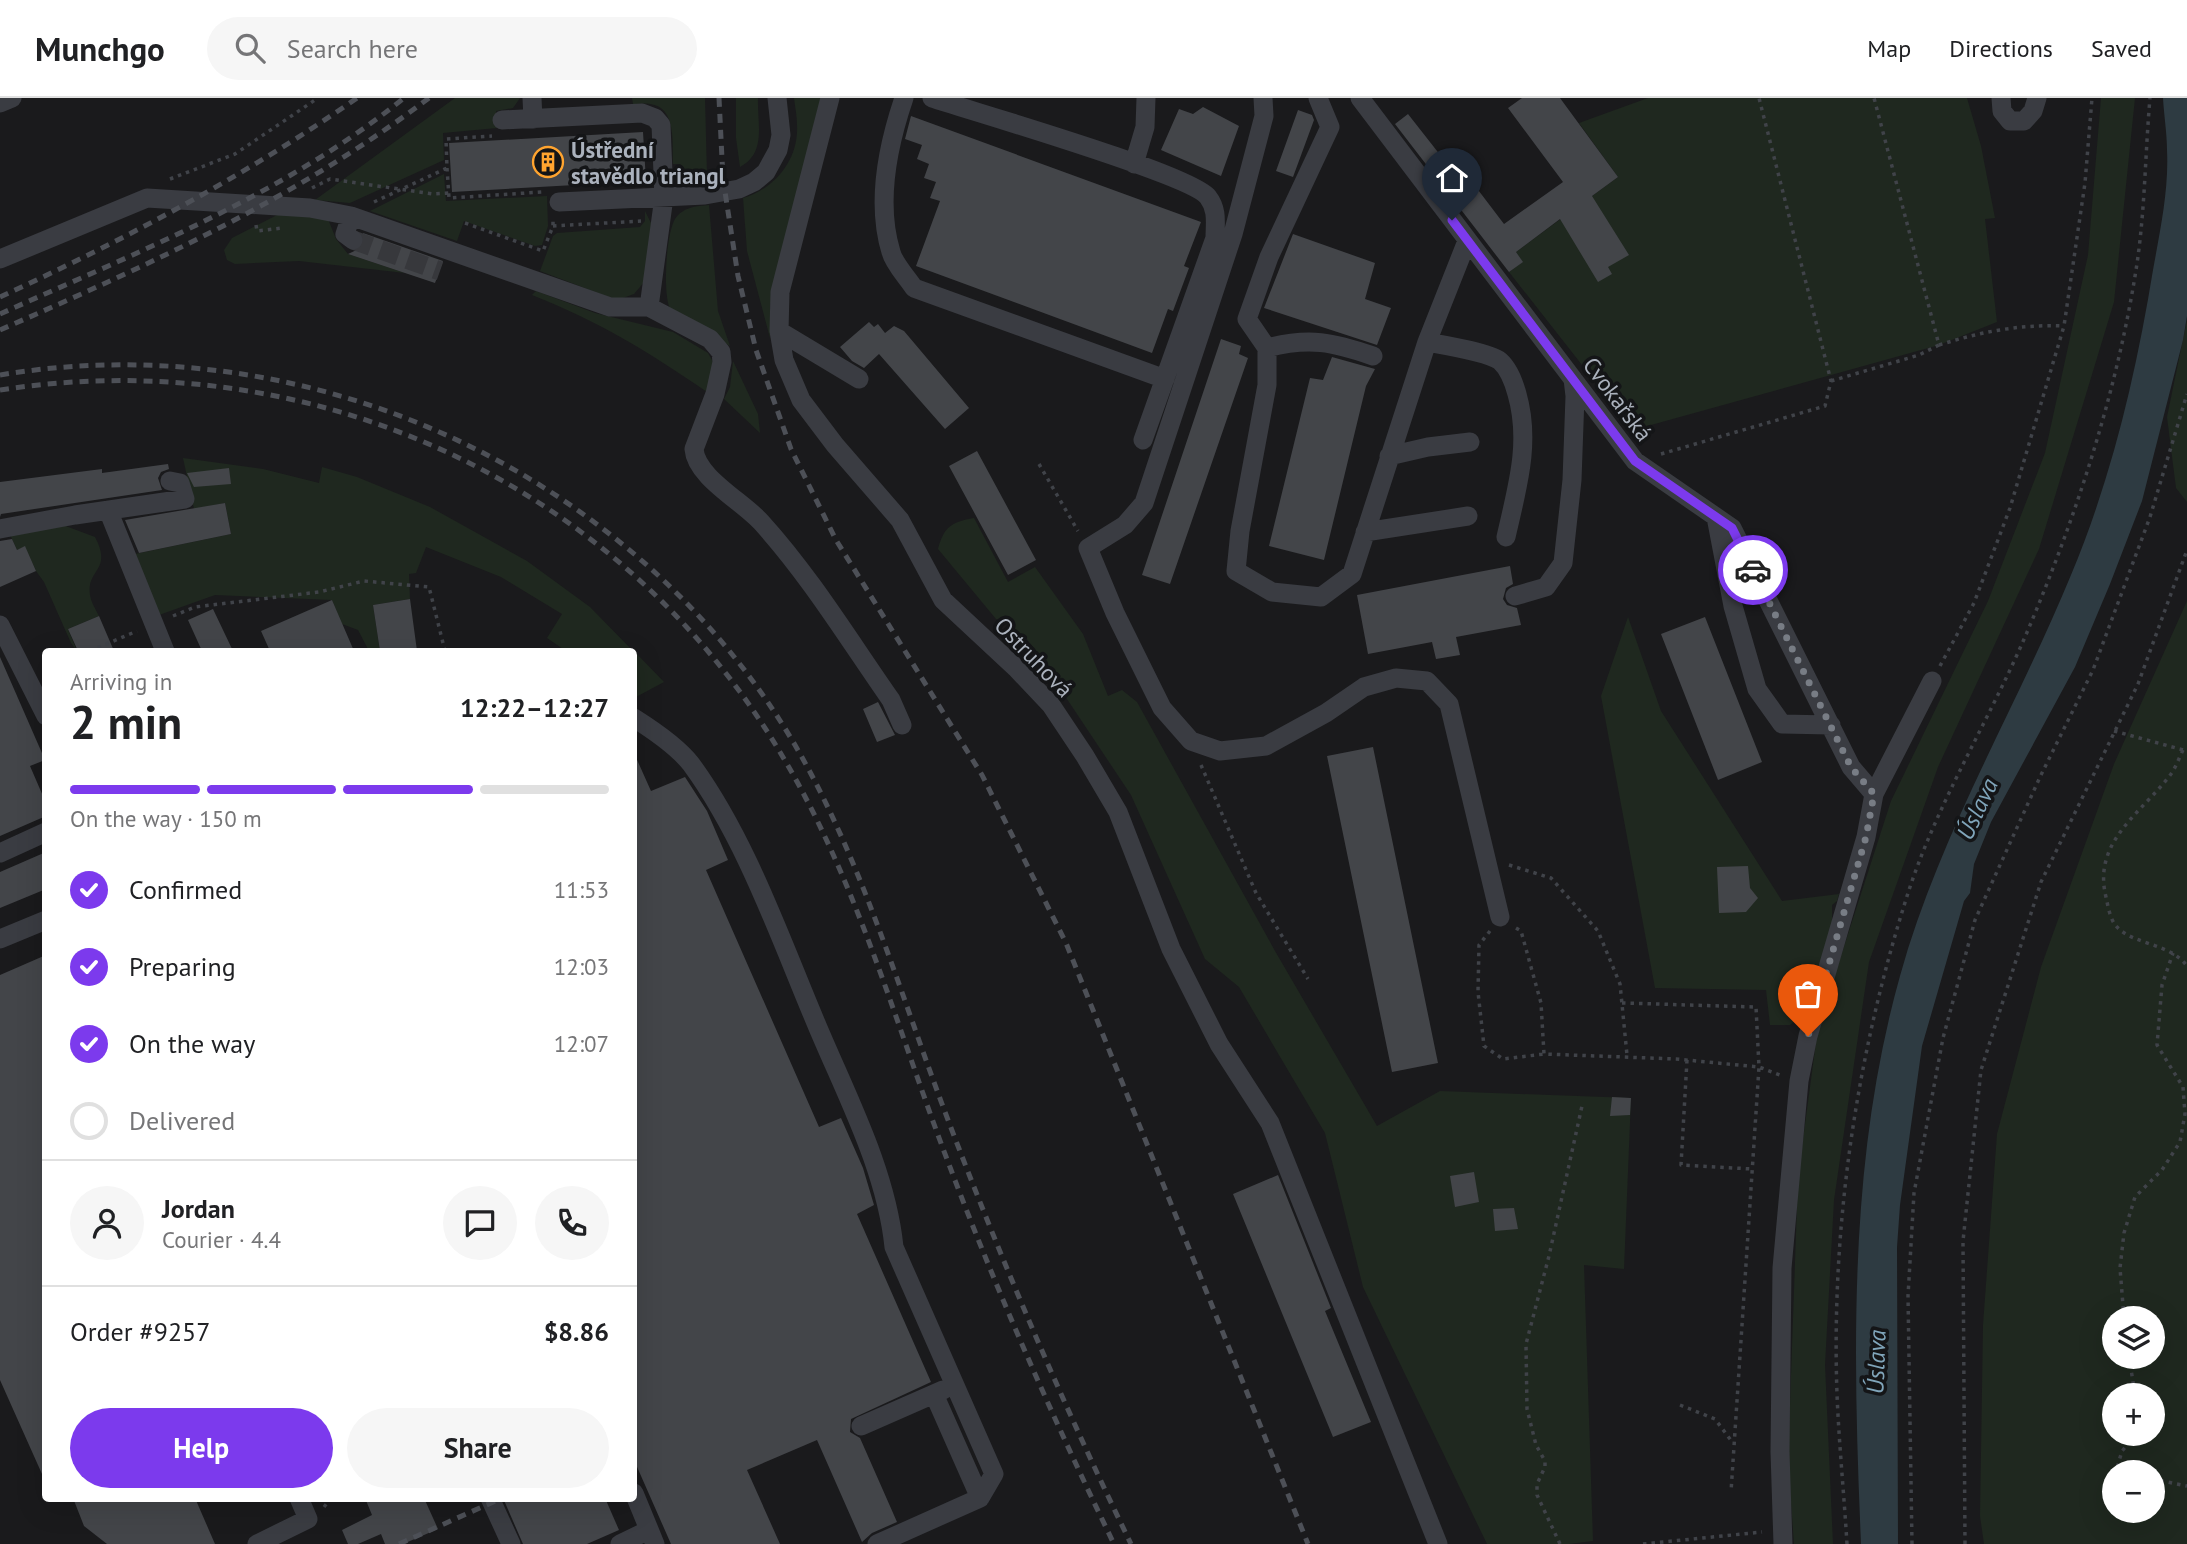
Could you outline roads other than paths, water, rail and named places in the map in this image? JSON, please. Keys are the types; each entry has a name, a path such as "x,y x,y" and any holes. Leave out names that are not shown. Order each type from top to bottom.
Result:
{"street":[{"path":"0,103 12,98"},
{"path":"531,98 533,119"},
{"path":"554,203 724,192 754,183 766,172 778,150 781,135 777,98"},
{"name":"Ostruhová","path":"830,98 780,292 779,331 784,360 801,400 835,446 900,520 943,600 1016,668 1051,705 1118,812 1171,949 1219,1044 1275,1134 1438,1544"},
{"path":"904,98 894,129 883,204 891,254 914,288 1165,379"},
{"path":"932,98 1134,164 1197,187 1208,197 1216,211 1215,238 1143,440"},
{"path":"1134,164 1145,127 1146,98"},
{"path":"1263,98 1264,116 1233,234 1144,503 1125,525 1088,548 1115,613 1162,708 1191,741 1220,751 1266,746 1326,713 1364,687 1396,678 1427,681 1449,704 1500,917"},
{"path":"1318,98 1329,127 1269,257 1247,319 1267,348 1267,385 1240,531 1236,572 1272,592 1321,597 1352,574 1427,342 1467,241"},
{"name":"Cvokařská","path":"1360,98 1635,461 1732,528 1851,767 1874,794"},
{"path":"2001,98 2002,111 2010,121 2024,121 2033,111 2037,98"},
{"path":"501,128 533,119 649,115 661,125 664,197 649,307"},
{"path":"0,259 147,198 310,208 351,216 610,307 649,307 710,339 721,352 720,377 694,449 695,458 709,476 760,521 780,544 891,699 902,725"},
{"path":"351,216 345,234 352,240"},
{"path":"779,331 859,379"},
{"path":"1267,348 1289,342 1332,342 1373,356"},
{"path":"1427,342 1460,348 1499,360 1513,380 1524,416 1524,456 1507,537"},
{"path":"1515,596 1546,587 1563,563 1572,480 1575,396 1573,379"},
{"path":"1389,456 1428,447 1470,442"},
{"path":"0,529 185,499 180,483 170,481"},
{"path":"108,510 164,648"},
{"path":"1365,532 1468,516"},
{"path":"1716,517 1733,606 1758,689 1782,724 1832,725"},
{"path":"0,625 42,708"},
{"path":"1782,1537 1782,1268 1799,1081 1808,1036 1866,837 1874,794 1932,681"},
{"path":"637,720 690,762 712,795 742,853 868,1148 890,1211 894,1247 993,1474 980,1498 877,1544"},
{"path":"0,853 42,834"},
{"path":"0,939 42,922"},
{"path":"861,1426 954,1385"},
{"path":"934,1394 980,1498"},
{"path":"620,1544 652,1537 637,1500"},
{"path":"257,1544 308,1519 301,1502"},
{"path":"492,1502 511,1544"}],"water":[{"name":"Úslava","path":"2163,98 2187,98 2187,316 2183,340 2142,501 2075,667 1991,822 1974,864 1970,893 1964,901 1922,1046 1900,1205 1897,1247 1898,1544 1861,1544 1856,1401 1858,1258 1871,1116 1883,1046 1900,976 1935,873 2049,625 2099,501 2139,348 2163,210 2167,180 2167,137"}],"tunnel":[{"path":"353,240 440,271"}],"railway":[{"path":"0,297 92,253 228,180 357,98"},
{"path":"0,314 157,244 260,192 310,164 404,98"},
{"path":"0,330 113,280 222,227 327,167 429,98"},
{"path":"719,98 723,179 738,276 756,350 791,449 836,540 982,775 1066,943 1308,1544"},
{"path":"0,375 117,365 232,373 346,398 454,438 555,495 647,565 728,649 795,745 818,788 876,921 942,1104 1008,1271 1055,1381 1131,1544"},
{"path":"0,390 118,381 233,389 345,414 452,454 551,511 641,581 720,666 787,764 811,808 852,899 938,1135 999,1290 1114,1544"},
{"path":"399,1544 493,1502"}],"place":[{"name":"Ústřední stavědlo triangl","path":"548,162"}]}
